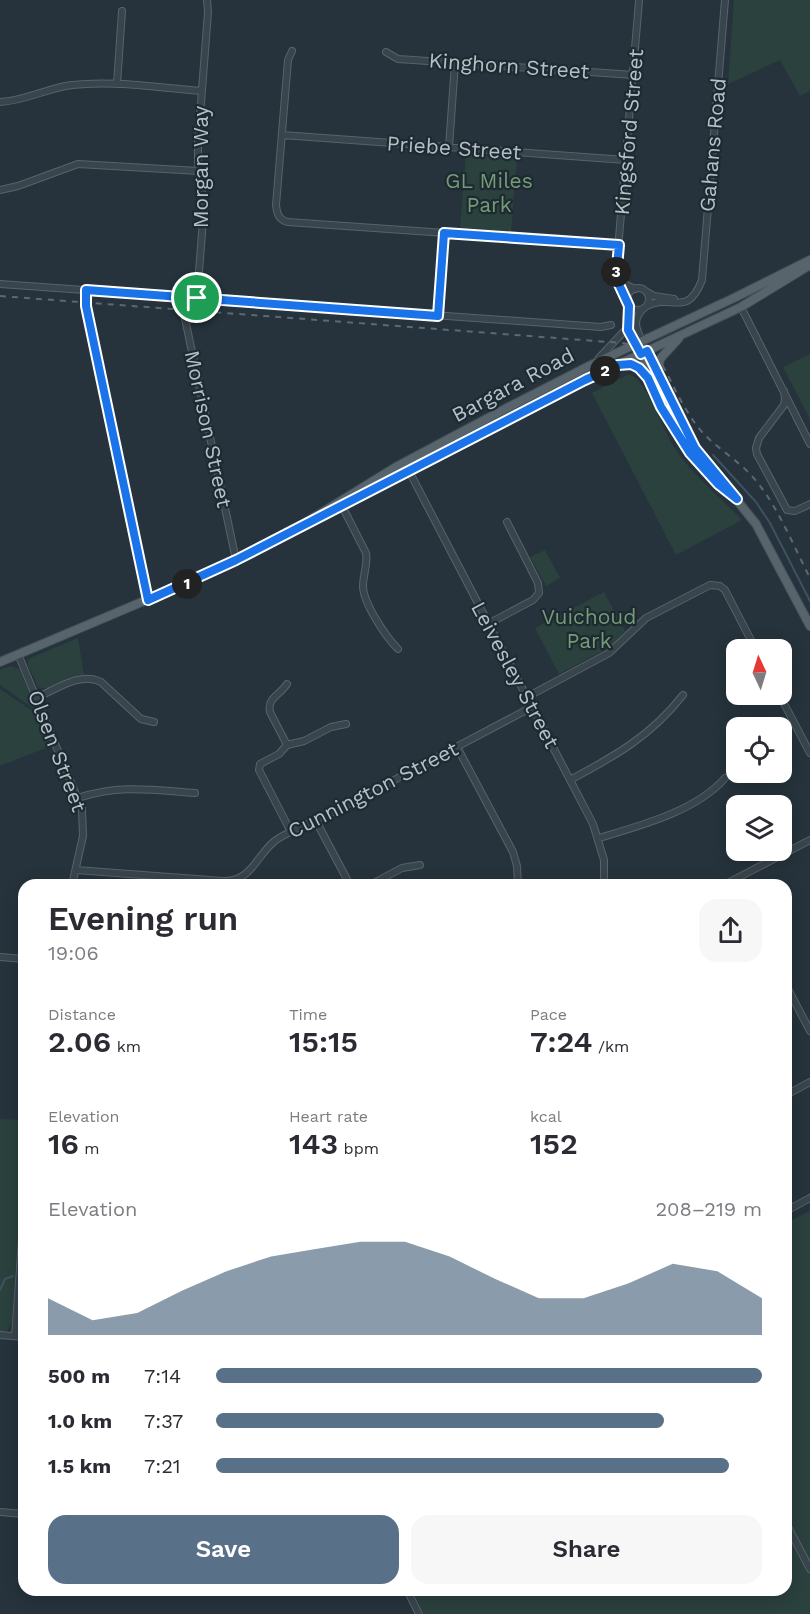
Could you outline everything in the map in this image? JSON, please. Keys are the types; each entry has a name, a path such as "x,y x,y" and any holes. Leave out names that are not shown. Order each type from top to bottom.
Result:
{"main road":[{"name":"Bargara Road","path":"0,662 148,600 236,560 591,365 810,260"},
{"name":"Bargara Road","path":"406,467 741,307 810,266"},
{"path":"736,297 741,307"},
{"path":"658,375 657,367 660,359 682,336"},
{"path":"638,343 658,375 695,448 762,532 810,626"},
{"path":"644,353 664,401 667,415"},
{"path":"618,365 631,364 639,368 648,378 661,407 697,462 718,484 737,499"}],"street":[{"name":"Morgan Way","path":"197,298 204,207 198,142 207,0"},
{"name":"Gahans Road","path":"698,288 703,275 724,0"},
{"name":"Kingsford Street","path":"628,302 616,278 639,1"},
{"path":"117,84 122,11"},
{"path":"292,51 288,60 276,205 279,217 288,222 619,245"},
{"name":"Kinghorn Street","path":"386,52 398,58 634,75"},
{"path":"449,147 455,63"},
{"path":"0,102 61,87 92,84 117,84 202,92"},
{"name":"Priebe Street","path":"282,135 626,160"},
{"path":"0,190 18,186 78,164 199,171"},
{"path":"438,316 444,233"},
{"path":"617,263 621,280 626,286 641,289 662,298 680,299 692,295 698,288"},
{"path":"0,284 601,327 611,325"},
{"path":"628,302 636,310 655,303 679,303 693,297 698,288"},
{"path":"635,289 630,292 628,302 628,327 638,343"},
{"path":"86,290 86,306 148,600"},
{"path":"638,343 635,322 649,299 647,292"},
{"name":"Morrison Street","path":"185,298 185,318 236,560"},
{"path":"741,307 810,444"},
{"path":"591,365 628,327"},
{"path":"784,390 784,405 759,438 756,451 787,510 795,511 810,504"},
{"name":"Leivesley Street","path":"406,467 599,838 605,868 604,879"},
{"path":"341,504 366,552 364,594 385,635 398,649"},
{"path":"488,624 533,600 539,593 538,583 507,522"},
{"path":"527,697 609,653 645,618 717,582 725,590 750,639"},
{"name":"Olsen Street","path":"18,654 82,808 84,829 74,879"},
{"path":"36,698 81,679 94,678 141,719 154,722"},
{"path":"287,684 282,692 273,698 269,706 287,745"},
{"path":"570,780 615,756 647,734 667,716 683,695"},
{"path":"785,705 810,753"},
{"name":"Cunnington Street","path":"238,879 246,875 270,845 291,832 532,707"},
{"path":"291,832 259,770 260,764 279,754 287,745 304,741 331,727 346,724"},
{"path":"457,747 515,859 517,879"},
{"path":"599,838 658,820 711,792 726,778"},
{"path":"78,798 96,792 122,788 195,793"},
{"path":"316,821 347,879"},
{"path":"735,879 810,840"},
{"path":"381,879 402,868 420,865"},
{"path":"76,870 186,879"},
{"path":"0,957 18,958"},
{"path":"792,996 810,1031"},
{"path":"792,1092 810,1082"},
{"path":"792,1207 810,1198"},
{"path":"15,1336 18,1295"},
{"path":"0,1335 18,1336"},
{"path":"0,1512 18,1514"},
{"path":"792,1534 810,1569"},
{"path":"410,1596 419,1614"}],"green space":[{"path":"734,0 810,0 810,91 800,96 780,60 728,84"},
{"name":"GL Miles Park","path":"466,154 517,158 511,232 460,228"},
{"path":"810,354 810,419 783,367"},
{"path":"629,374 636,378 648,395 679,455 742,520 676,555 592,393"},
{"path":"545,550 560,578 546,586 530,557"},
{"name":"Vuichoud Park","path":"604,592 625,631 612,646 559,674 535,628"},
{"path":"78,638 84,675 48,689 38,687 28,665 28,659"},
{"path":"11,666 19,669 37,711 0,685 0,670"},
{"path":"0,689 34,712 48,747 0,766"},
{"path":"0,1119 18,1120 18,1238 12,1321 7,1331 0,1332"},
{"path":"810,1211 810,1614 424,1614 415,1596 792,1596 792,1220"}],"waterway":[{"path":"713,455 756,502 770,523 810,601"},
{"path":"0,1290 5,1279 13,1276"}],"railway":[{"path":"0,296 622,343 635,346 646,350 660,362 697,426 757,482 779,516 810,578"}],"route":[{"path":"444,233 619,245 616,278 630,310 627,324 630,335 641,354 647,351 695,448 737,499 718,484 690,453 661,407 648,378 639,368 631,364 618,365 236,560 148,600 86,306 86,290 197,298 438,316 444,233"}]}
